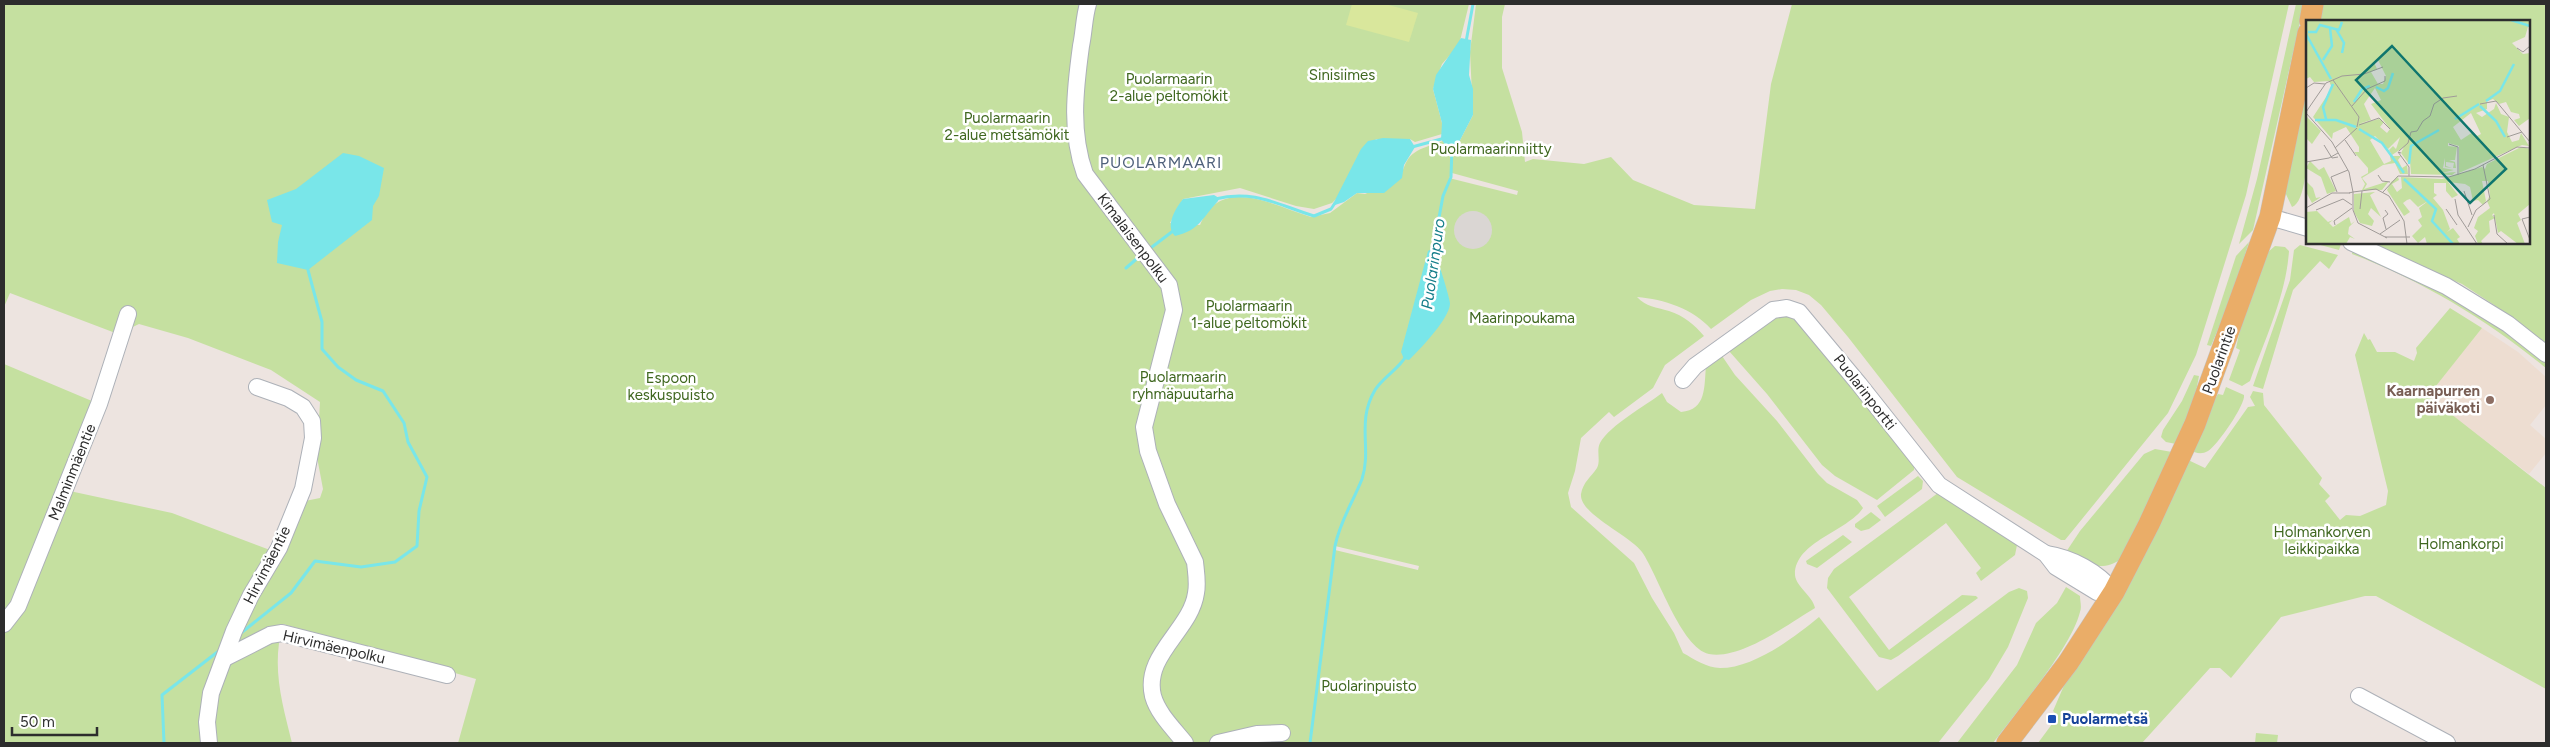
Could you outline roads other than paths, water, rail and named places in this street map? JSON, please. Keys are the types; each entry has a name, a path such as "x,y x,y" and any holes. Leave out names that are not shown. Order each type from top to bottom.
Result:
{"main road":[{"path":"2310,20 2314,4"},
{"name":"Puolarintie","path":"2007,743 2068,663 2114,592 2149,524 2195,424 2270,216 2306,43"},
{"name":"Puolarintie","path":"2020,743 2043,713 2068,663"}],"street":[{"name":"Kimalaisenpolku","path":"1088,4 1076,89 1074,125 1079,157 1085,174 1169,285 1174,310 1160,372 1144,427 1148,451 1168,504 1195,562 1196,594 1184,622 1159,658 1152,681 1153,696 1158,709 1185,743"},
{"path":"2270,216 2306,227"},
{"path":"2355,244 2446,286 2508,324 2546,354"},
{"name":"Puolarinportti","path":"1683,380 1695,366 1773,310 1787,308 1799,312 1939,485 2046,554 2062,556 2104,579 2114,592"},
{"name":"Malminmäentie","path":"4,624 18,606 99,404 128,314"},
{"name":"Hirvimäentie","path":"209,743 207,722 211,694 251,595 279,548 299,497 313,438 312,421 302,407 288,398 258,387"},
{"name":"Hirvimäenpolku","path":"224,658 270,635 282,633 447,675"},
{"path":"2360,696 2447,743"},
{"path":"1218,743 1257,734 1282,733"}],"water":[{"path":"1461,38 1471,40 1469,75 1473,89 1473,115 1456,148 1448,149 1441,139 1442,123 1433,89 1436,75"},
{"path":"1383,138 1410,139 1415,147 1404,165 1402,178 1384,193 1357,193 1344,202 1332,206 1361,149 1368,141"},
{"path":"343,153 359,156 384,168 379,196 373,206 372,220 308,270 277,263 278,242 282,225 272,222 267,200 296,189"},
{"path":"1214,195 1219,198 1218,201 1200,223 1190,230 1175,236 1171,227 1172,218 1183,199"},
{"path":"1433,248 1450,304 1445,318 1420,349 1409,360 1404,359 1401,352 1428,251"}],"waterway":[{"name":"Puolarinpuro","path":"1466,42 1473,4"},
{"path":"1412,147 1445,138"},
{"name":"Puolarinpuro","path":"1433,250 1443,196 1451,177 1452,146"},
{"path":"1215,199 1229,196 1254,197 1314,216 1331,209 1335,203"},
{"path":"1148,250 1173,231"},
{"path":"1126,268 1141,255"},
{"path":"241,633 291,593 315,561 361,567 395,562 417,546 419,511 427,477 408,442 404,423 383,391 356,380 338,367 322,349 322,322 308,270"},
{"name":"Puolarinpuro","path":"1310,743 1335,546 1343,520 1362,479 1365,468 1366,413 1375,390 1406,356"},
{"path":"164,743 162,695 220,650"}],"place":[{"name":"Kaarnapurren päiväkoti","path":"2490,400"},
{"name":"Puolarmetsä","path":"2052,719"}],"district":[{"name":"PUOLARMAARI","path":"1161,162"}],"park label":[{"name":"Sinisiimes","path":"1342,75"},
{"name":"Puolarmaarin 2-alue peltomökit","path":"1169,88"},
{"name":"Puolarmaarin 2-alue metsämökit","path":"1007,126"},
{"name":"Puolarmaarinniitty","path":"1491,149"},
{"name":"Puolarmaarin 1-alue peltomökit","path":"1249,314"},
{"name":"Maarinpoukama","path":"1522,318"},
{"name":"Espoon keskuspuisto","path":"671,386"},
{"name":"Puolarmaarin ryhmäpuutarha","path":"1183,386"},
{"name":"Holmankorven leikkipaikka","path":"2322,540"},
{"name":"Holmankorpi","path":"2461,544"},
{"name":"Puolarinpuisto","path":"1369,686"}]}
